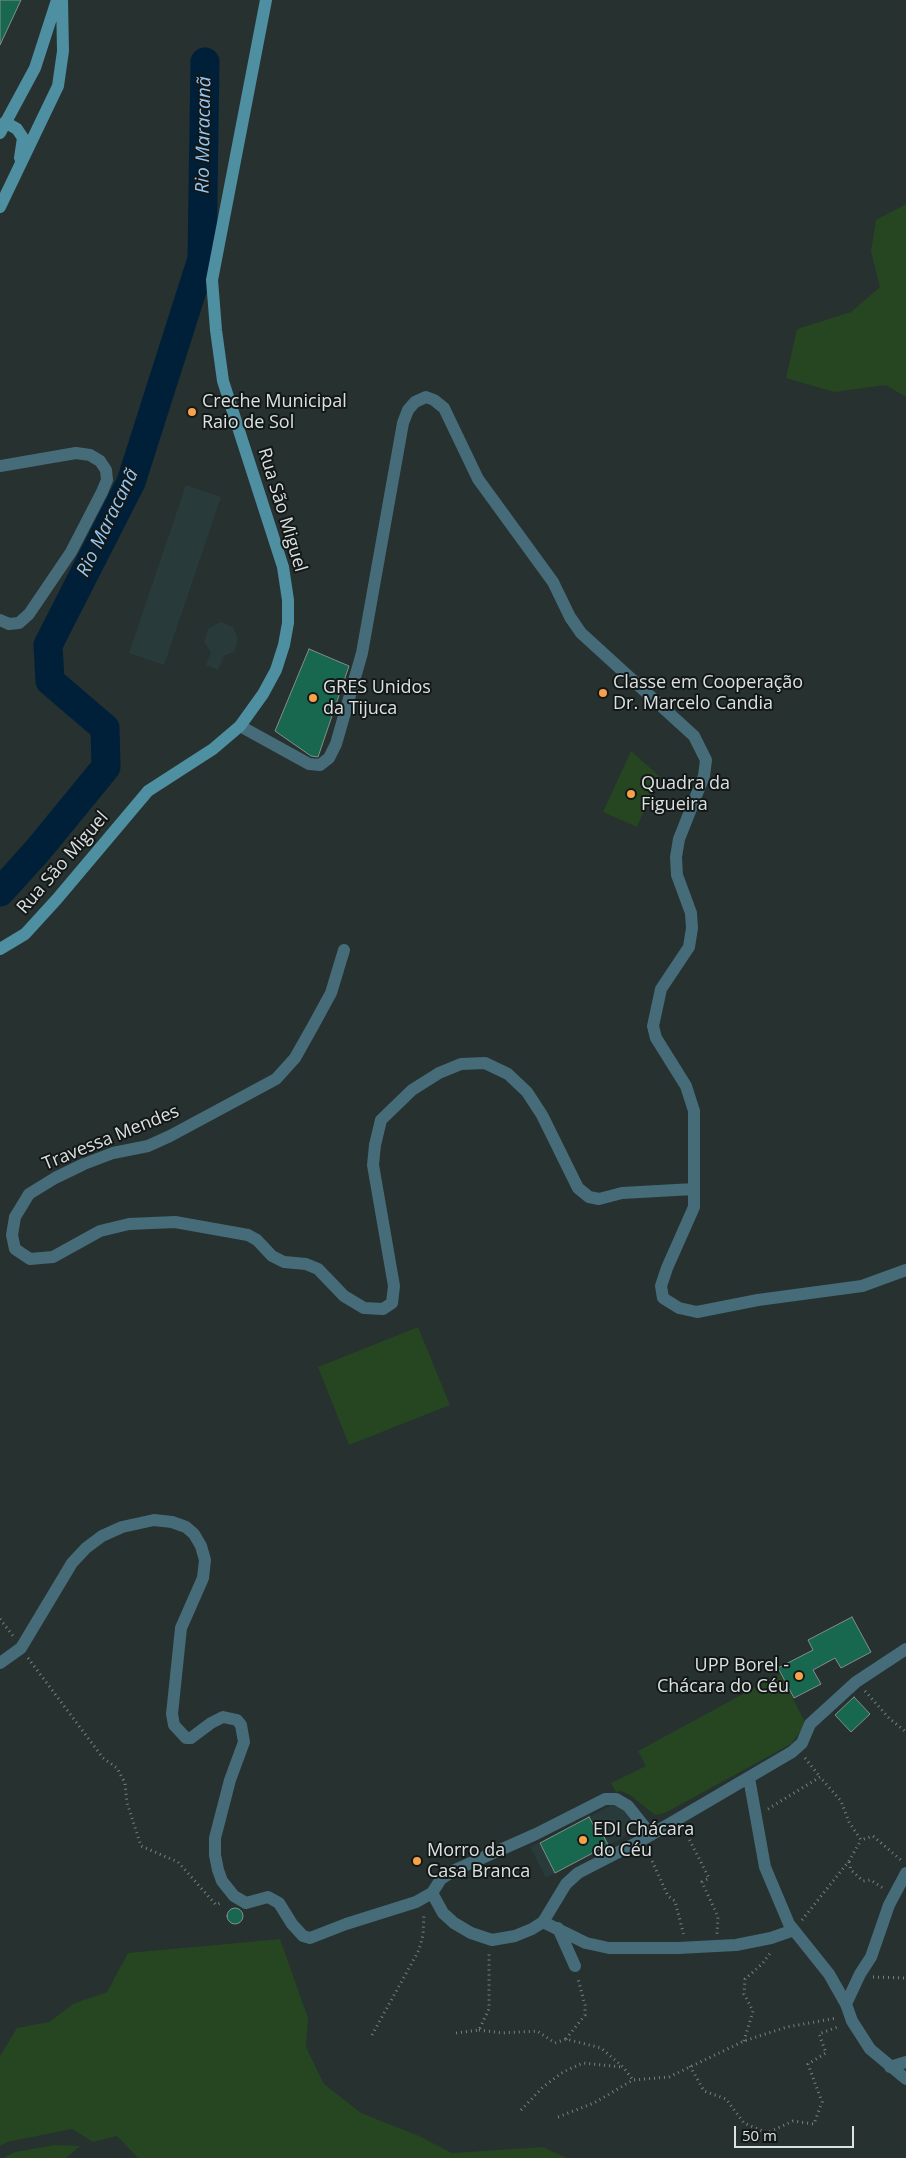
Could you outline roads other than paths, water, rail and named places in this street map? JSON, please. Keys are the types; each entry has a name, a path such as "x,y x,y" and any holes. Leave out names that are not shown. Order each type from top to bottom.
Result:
{"street":[{"path":"13,182 22,150 23,138 17,129 3,127 35,68 57,0"},
{"path":"0,207 58,86 63,51 62,0"},
{"name":"Rua São Miguel","path":"0,949 25,934 148,791 213,748 240,726 264,694 276,670 284,645 288,623 288,600 283,566 223,381 212,280 266,0"},
{"path":"240,726 309,764 320,765 329,758 336,744 364,644 403,423 408,410 415,402 426,397 434,400 444,408 478,479 553,582 570,617 581,634 694,736 706,760 704,776 679,839 676,857 677,875 691,913 690,946 661,989 653,1026 656,1038 686,1086 694,1112 694,1207 667,1268 661,1286 663,1298 679,1308 697,1312 758,1300 854,1287 906,1270"},
{"path":"0,466 76,453 90,455 100,461 106,470 107,480 71,552 29,614 19,623 9,624 0,620"},
{"name":"Travessa Mendes","path":"344,950 331,993 322,1010 296,1058 276,1078 170,1136 148,1146 113,1153 84,1164 55,1178 29,1194 15,1217 12,1235 15,1249 30,1259 53,1257 100,1231 129,1224 175,1222 248,1235 257,1240 272,1256 284,1262 306,1264 318,1269 344,1296 364,1308 383,1309 392,1303 394,1286 373,1165 375,1145 381,1120 412,1090 439,1073 461,1064 485,1063 508,1074 528,1092 578,1188 589,1197 599,1199 622,1193 694,1189"},
{"path":"0,1663 21,1648 72,1563 94,1542 122,1526 154,1520 172,1522 186,1527 194,1534 206,1560 203,1578 181,1628 172,1714 174,1725 186,1738 191,1738 211,1723 223,1717 237,1720 244,1733 244,1742 230,1780 216,1838 215,1855 222,1881 234,1896 246,1903 268,1898 279,1902 292,1924 303,1936 310,1938 346,1924 416,1902 432,1893 441,1879 455,1870 536,1834 605,1799 616,1799 628,1806 647,1838"},
{"path":"432,1893 443,1913 454,1923 471,1933 492,1940 514,1936 532,1929 544,1922 566,1884 578,1873 647,1838 797,1748 802,1742 810,1724 856,1682 906,1649"},
{"path":"749,1778 765,1867 789,1932 829,1974 870,2049 906,2079"},
{"path":"850,2013 860,1974 871,1957 894,1896 906,1873"},
{"path":"544,1922 586,1943 609,1948 717,1946 736,1944 789,1932"},
{"path":"558,1928 575,1966"},
{"path":"890,2066 906,2062"}],"waterway":[{"name":"Rio Maracanã","path":"0,892 38,850 106,767 105,728 50,681 48,645 131,482 202,259 205,62"}],"place":[{"name":"Creche Municipal Raio de Sol","path":"192,412"},
{"name":"Classe em Cooperação Dr. Marcelo Candia","path":"603,693"},
{"name":"GRES Unidos da Tijuca","path":"313,698"},
{"name":"Quadra da Figueira","path":"631,794"},
{"name":"UPP Borel - Chácara do Céu","path":"799,1676"},
{"name":"EDI Chácara do Céu","path":"583,1840"},
{"name":"Morro da Casa Branca","path":"417,1861"}]}
